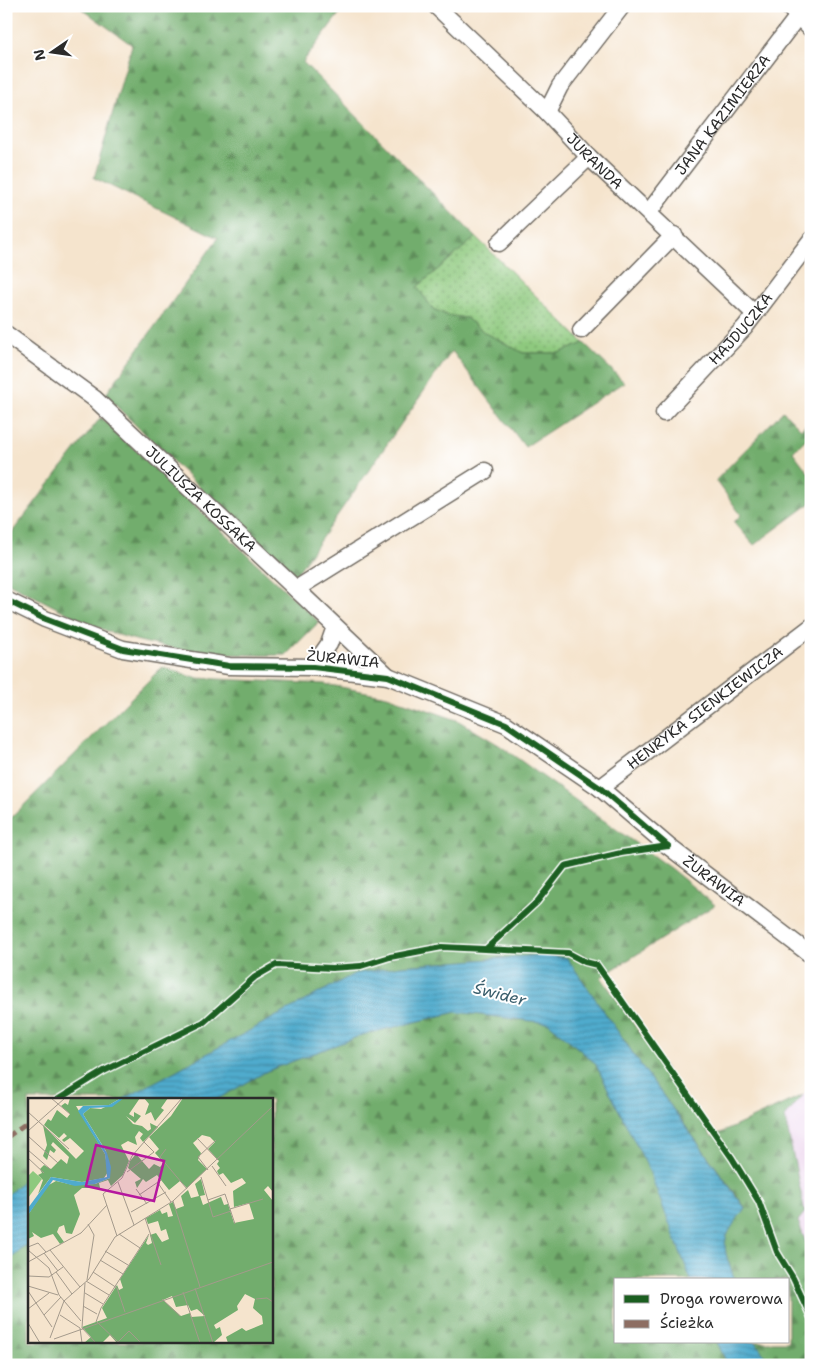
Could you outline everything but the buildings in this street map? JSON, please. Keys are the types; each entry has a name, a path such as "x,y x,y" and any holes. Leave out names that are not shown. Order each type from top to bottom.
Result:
{"street":[{"path":"547,112 560,86 622,6"},
{"name":"JURANDA","path":"439,7 547,112 589,157 674,235 755,314"},
{"path":"793,11 811,28"},
{"name":"JANA KAZIMIERZA","path":"649,212 793,11"},
{"path":"499,243 589,157"},
{"path":"581,330 674,235"},
{"name":"HAJDUCZKA","path":"664,413 755,314 811,240"},
{"name":"JULIUSZA KOSSAKA","path":"6,334 95,399 388,676"},
{"path":"296,589 485,471"},
{"name":"ŻURAWIA","path":"6,600 45,619 123,649 229,666 313,667 388,676 506,724 600,788 668,846 811,955"},
{"path":"313,667 329,644 335,627"},
{"name":"HENRYKA SIENKIEWICZA","path":"600,788 811,627"}],"shaded area":[{"path":"811,1086 811,1257 798,1221 785,1117"}],"green space":[{"path":"78,6 345,6 303,62 476,237 417,287 433,309 446,315 466,318 484,332 523,353 559,353 584,343 624,382 525,447 452,351 293,579 106,394 218,238 94,178 132,45"},
{"path":"476,237 584,343 559,353 523,353 484,332 466,318 446,315 433,309 417,287"},
{"path":"783,411 801,429 811,420 811,434 793,452 811,476 811,503 754,545 734,522 741,515 716,480"},
{"path":"101,417 319,622 286,655 212,653 138,641 92,625 6,582 6,540"},
{"path":"162,667 196,678 325,684 387,696 457,720 499,745 670,868 715,905 601,977 712,1137 803,1095 785,1117 805,1212 798,1221 811,1257 811,1365 770,1365 757,1344 790,1344 790,1278 734,1278 727,1257 725,1242 731,1227 745,1207 643,1068 567,958 541,955 401,966 354,974 126,1098 28,1098 28,1175 6,1197 6,823"},
{"path":"456,1012 549,1023 595,1063 648,1167 690,1278 614,1278 614,1344 718,1344 728,1365 6,1365 6,1263 28,1244 28,1344 272,1344 272,1098 220,1098 267,1071 362,1035"}],"water":[{"name":"Świder","path":"542,955 567,958 643,1068 745,1208 731,1228 725,1242 727,1257 734,1278 690,1278 648,1168 595,1063 549,1023 456,1012 362,1035 267,1071 220,1098 126,1098 354,974 401,966"},
{"path":"28,1175 28,1244 6,1263 6,1197"},
{"path":"718,1344 757,1344 770,1365 728,1365"}],"marked path":[{"path":"6,1138 28,1122"}],"cycle path":[{"path":"6,600 45,619 123,649 229,666 313,667 388,676 506,724 600,788 668,846"},
{"path":"487,948 537,902 565,866 621,853 668,846"},
{"path":"60,1098 104,1071 204,1022 255,977 276,965 332,968 361,966 390,957 442,947 568,953 585,962 597,965 732,1158 759,1202 777,1252 793,1278 811,1317"}]}
